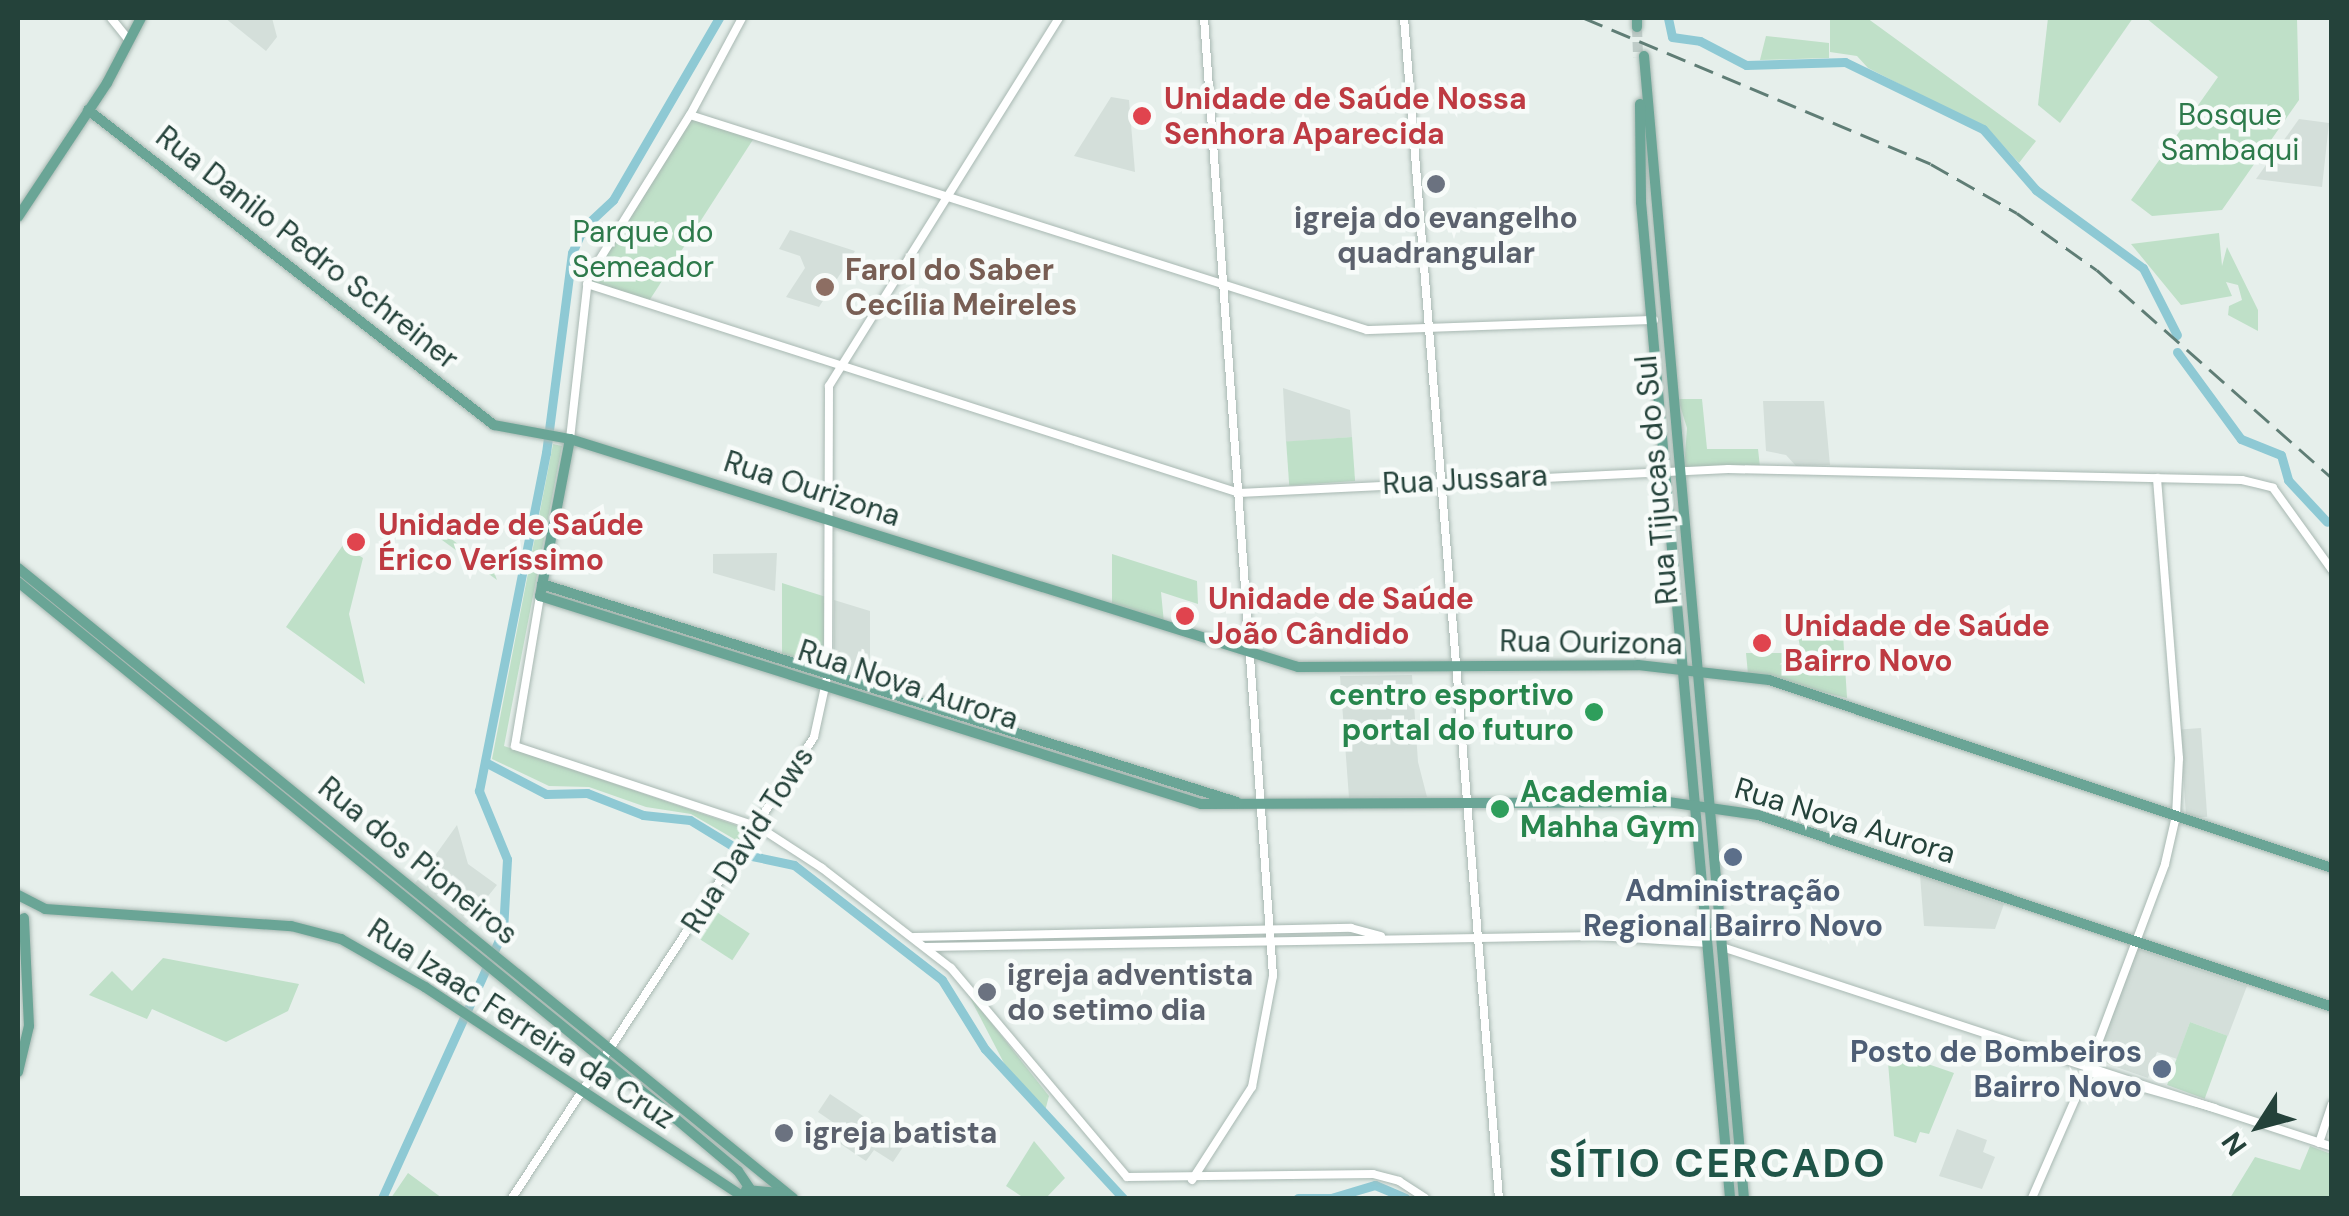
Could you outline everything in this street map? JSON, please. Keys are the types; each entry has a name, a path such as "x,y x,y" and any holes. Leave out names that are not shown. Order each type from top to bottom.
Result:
{"main road":[{"path":"18,216 88,110 141,18"},
{"name":"Rua Tijucas do Sul","path":"1730,1194 1695,778 1696,720 1698,670 1696,633 1641,56 1643,219 1684,667 1696,720 1708,778 1743,1194"},
{"name":"Rua Danilo Pedro Schreiner","path":"88,110 494,426"},
{"path":"1643,219 1649,213 1657,218"},
{"path":"1657,350 1664,356 1671,350"},
{"name":"Rua Ourizona","path":"494,426 569,441 1251,655 1316,669 1684,667 1817,692 2332,868"},
{"path":"1666,445 1671,438 1680,444"},
{"path":"541,590 569,441"},
{"path":"1670,497 1678,504 1684,496"},
{"name":"Rua dos Pioneiros","path":"18,568 67,616 163,694"},
{"name":"Rua dos Pioneiros","path":"18,582 67,616 356,851 556,1007 652,1099 738,1171 750,1196"},
{"name":"Rua Nova Aurora","path":"541,590 931,712 1216,797 1263,806"},
{"path":"1682,634 1696,633"},
{"name":"Rua Nova Aurora","path":"931,712 1201,804 1710,806 1865,848 2332,1007"},
{"path":"1695,778 1708,778"},
{"name":"Rua dos Pioneiros","path":"368,860 543,1012 670,1098 791,1197"},
{"path":"18,1072 29,1026 20,896"},
{"name":"Rua Izaac Ferreira da Cruz","path":"20,896 78,914"},
{"path":"1705,904 1718,904"},
{"name":"Rua Izaac Ferreira da Cruz","path":"23,918 78,914 318,931 368,952 730,1189 750,1196"},
{"path":"18,944 24,972"},
{"path":"1713,996 1727,995"},
{"path":"543,1012 556,1007"},
{"path":"652,1099 659,1090"},
{"path":"652,1099 670,1098"},
{"path":"1724,1132 1738,1132"},
{"path":"730,1189 740,1182 738,1171"},
{"path":"1730,1194 1743,1194"},
{"path":"750,1196 791,1197"}],"street":[{"path":"110,18 130,40"},
{"path":"569,441 577,401 587,284 602,248 690,114 742,18"},
{"name":"Rua David Tows","path":"512,1198 810,746 827,679 828,393 839,366 1059,18"},
{"path":"1191,1180 1252,1087 1269,1014 1271,942 1204,18"},
{"path":"1404,18 1499,1198"},
{"path":"690,114 1344,325 1431,332 1654,320"},
{"name":"Rua Jussara","path":"587,284 1238,493 1682,471 2264,483 2280,496 2332,570"},
{"path":"2032,1198 2136,942 2176,816 2178,758 2157,478"},
{"path":"541,590 514,738 519,748 759,827 914,937 963,981 1120,1171 1134,1180 1372,1174 1400,1181 1425,1198"},
{"path":"914,937 1351,928 1390,939"},
{"path":"926,947 1633,936 1708,942"},
{"path":"1722,947 2332,1147"},
{"path":"2319,1143 2332,1104"}],"shaded area":[{"path":"225,18 272,18 277,37 266,51"},
{"path":"1111,97 1129,100 1135,172 1074,156"},
{"path":"2299,119 2329,123 2322,187 2256,179"},
{"path":"790,230 855,251 819,307 786,297 805,268 800,256 779,249"},
{"path":"1283,388 1350,410 1352,437 1286,442"},
{"path":"1763,401 1824,401 1830,465 1796,466 1786,455 1766,451"},
{"path":"777,553 775,591 713,573 713,554"},
{"path":"834,600 870,611 870,681 834,670"},
{"path":"1412,675 1418,762 1427,797 1349,798 1340,676"},
{"path":"2201,728 2207,817 2186,818 2180,729"},
{"path":"457,825 468,864 497,885 464,926 414,885"},
{"path":"1920,875 2004,904 1995,929 1924,926"},
{"path":"2137,948 2247,986 2228,1036 2190,1022 2177,1059 2157,1052 2148,1078 2096,1060"},
{"path":"830,1094 905,1144 893,1162 874,1150 866,1161 830,1137 837,1125 818,1112"},
{"path":"1957,1129 1987,1140 1983,1152 1995,1157 1982,1189 1939,1176"}],"green space":[{"path":"1830,18 1867,18 2036,141 2019,163 1989,130 1868,68 1857,56 1830,52"},
{"name":"Bosque Sambaqui","path":"2048,18 2133,18 2060,123 2038,105"},
{"name":"Bosque Sambaqui","path":"2146,18 2297,18 2299,100 2222,210 2152,216 2131,200 2218,77"},
{"path":"1766,36 1829,43 1829,58 1760,60"},
{"name":"Parque do Semeador","path":"690,118 754,138 649,301 589,282"},
{"path":"2219,233 2222,266 2227,247 2258,310 2258,331 2228,315 2229,306 2242,300 2238,285 2226,282 2232,296 2181,305 2131,244"},
{"path":"1678,399 1702,399 1707,449 1758,449 1760,467 1684,468 1687,428"},
{"path":"1352,437 1355,481 1289,485 1286,442"},
{"path":"553,444 562,446 504,746 750,830 741,843 691,814 646,807 589,787 549,786 492,759"},
{"path":"423,517 494,572 497,580 420,524"},
{"path":"343,545 363,558 349,614 365,684 286,627"},
{"path":"1112,554 1197,581 1198,604 1161,592 1164,623 1112,607"},
{"path":"782,583 826,597 825,667 782,654"},
{"path":"548,589 822,674 821,681 548,595"},
{"path":"1843,634 1847,698 1748,674 1746,653 1801,653 1798,636"},
{"path":"712,909 750,934 732,960 695,936"},
{"path":"163,958 299,984 288,1011 226,1042 152,1009 147,1019 89,995 112,971 132,991"},
{"path":"967,992 1049,1096 1045,1111 1005,1065"},
{"path":"2190,1022 2228,1036 2205,1099 2167,1085"},
{"path":"1887,1050 1954,1073 1929,1134 1920,1132 1916,1143 1894,1136"},
{"path":"1034,1141 1065,1178 1046,1198 1024,1198 1006,1186"},
{"path":"2310,1146 2331,1154 2331,1198 2230,1198 2255,1157 2300,1170"},
{"path":"408,1173 442,1198 391,1198"}],"waterway":[{"path":"382,1198 503,931 507,859 479,791 546,453 572,253 583,228 613,200 719,18"},
{"path":"1668,18 1672,37 1700,41 1746,65 1845,62 1983,129 2036,190 2143,268 2177,335"},
{"path":"2177,352 2241,439 2281,455 2288,480 2327,522"},
{"path":"485,762 546,794 587,793 643,815 690,820 736,848"},
{"path":"752,856 794,865 942,980 985,1049 1123,1198"},
{"path":"1298,1198 1331,1198 1375,1185 1405,1198"}],"tunnel":[{"path":"1637,27 1638,57"}],"railway":[{"path":"1584,18 1931,164 2017,213 2097,270 2332,478"}],"place":[{"name":"Unidade de Saúde Nossa Senhora Aparecida","path":"1142,116"},
{"name":"igreja do evangelho quadrangular","path":"1436,184"},
{"name":"Farol do Saber Cecília Meireles","path":"825,287"},
{"name":"Unidade de Saúde Érico Veríssimo","path":"356,542"},
{"name":"Unidade de Saúde João Cândido","path":"1185,616"},
{"name":"Unidade de Saúde Bairro Novo","path":"1762,643"},
{"name":"centro esportivo portal do futuro","path":"1594,712"},
{"name":"Academia Mahha Gym","path":"1500,809"},
{"name":"Administração Regional Bairro Novo","path":"1733,857"},
{"name":"igreja adventista do setimo dia","path":"987,992"},
{"name":"Posto de Bombeiros Bairro Novo","path":"2162,1069"},
{"name":"igreja batista","path":"784,1133"}],"district":[{"name":"SÍTIO CERCADO","path":"1718,1163"}]}
